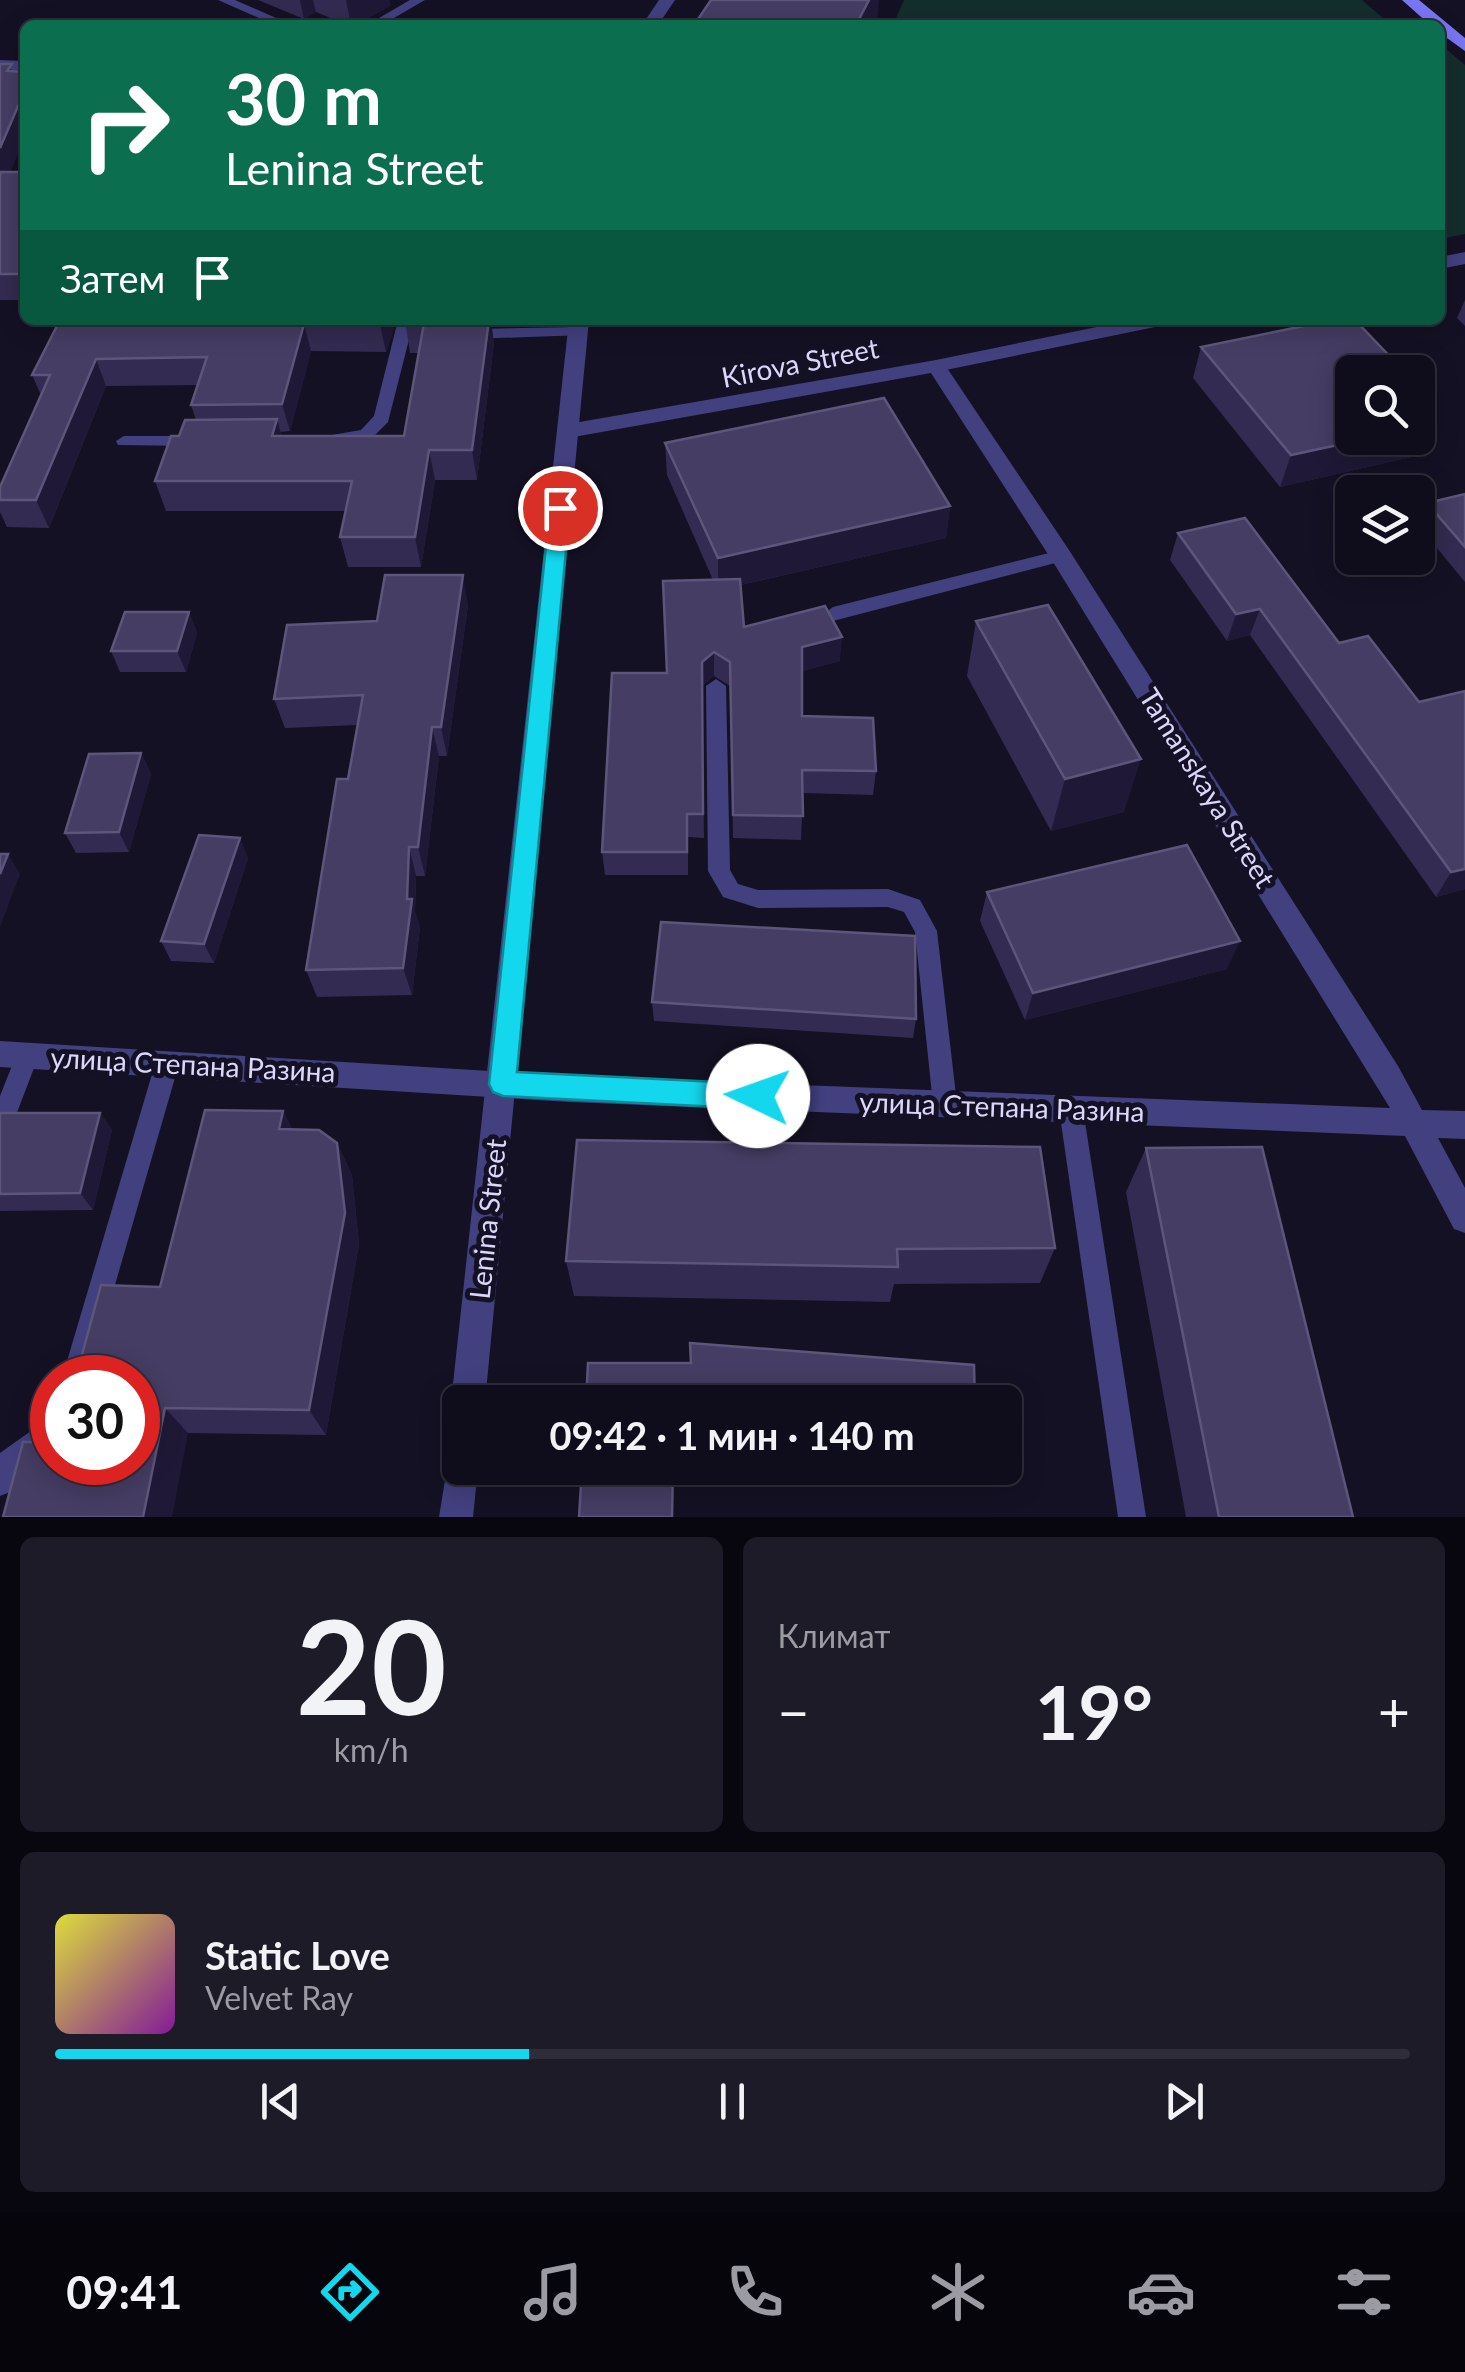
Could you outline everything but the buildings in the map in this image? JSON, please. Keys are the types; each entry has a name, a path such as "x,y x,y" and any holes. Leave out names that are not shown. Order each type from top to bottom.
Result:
{"main road":[{"path":"1410,0 1434,20"},
{"path":"1445,29 1465,46"}],"street":[{"name":"Kirova Street","path":"568,431 936,366 1136,325"},
{"name":"Lenina Street","path":"470,1385 578,326"},
{"name":"Tamanskaya Street","path":"936,366 1061,556 1416,1124 1465,1218"},
{"name":"улица Степана Разина","path":"13,1055 503,1084 1465,1125"},
{"path":"456,1517 459,1485"}],"lane":[{"path":"224,0 274,20"},
{"path":"383,20 420,0"},
{"path":"460,334 578,326"},
{"path":"319,440 366,434 382,418 404,328 422,335"},
{"path":"124,441 202,441"},
{"path":"833,614 1061,556"},
{"path":"716,686 719,872 731,890 758,900 888,898 912,906 926,930 945,1104"},
{"path":"0,1128 13,1055"},
{"path":"82,1355 167,1064"},
{"path":"1071,1109 1132,1517"},
{"path":"0,1482 4,1466 30,1445"}],"green space":[{"path":"904,0 1362,0 1385,20 895,20"},
{"path":"1445,48 1465,65 1465,234 1445,238"}],"route":[{"path":"560,508 503,1084 758,1096"}]}
